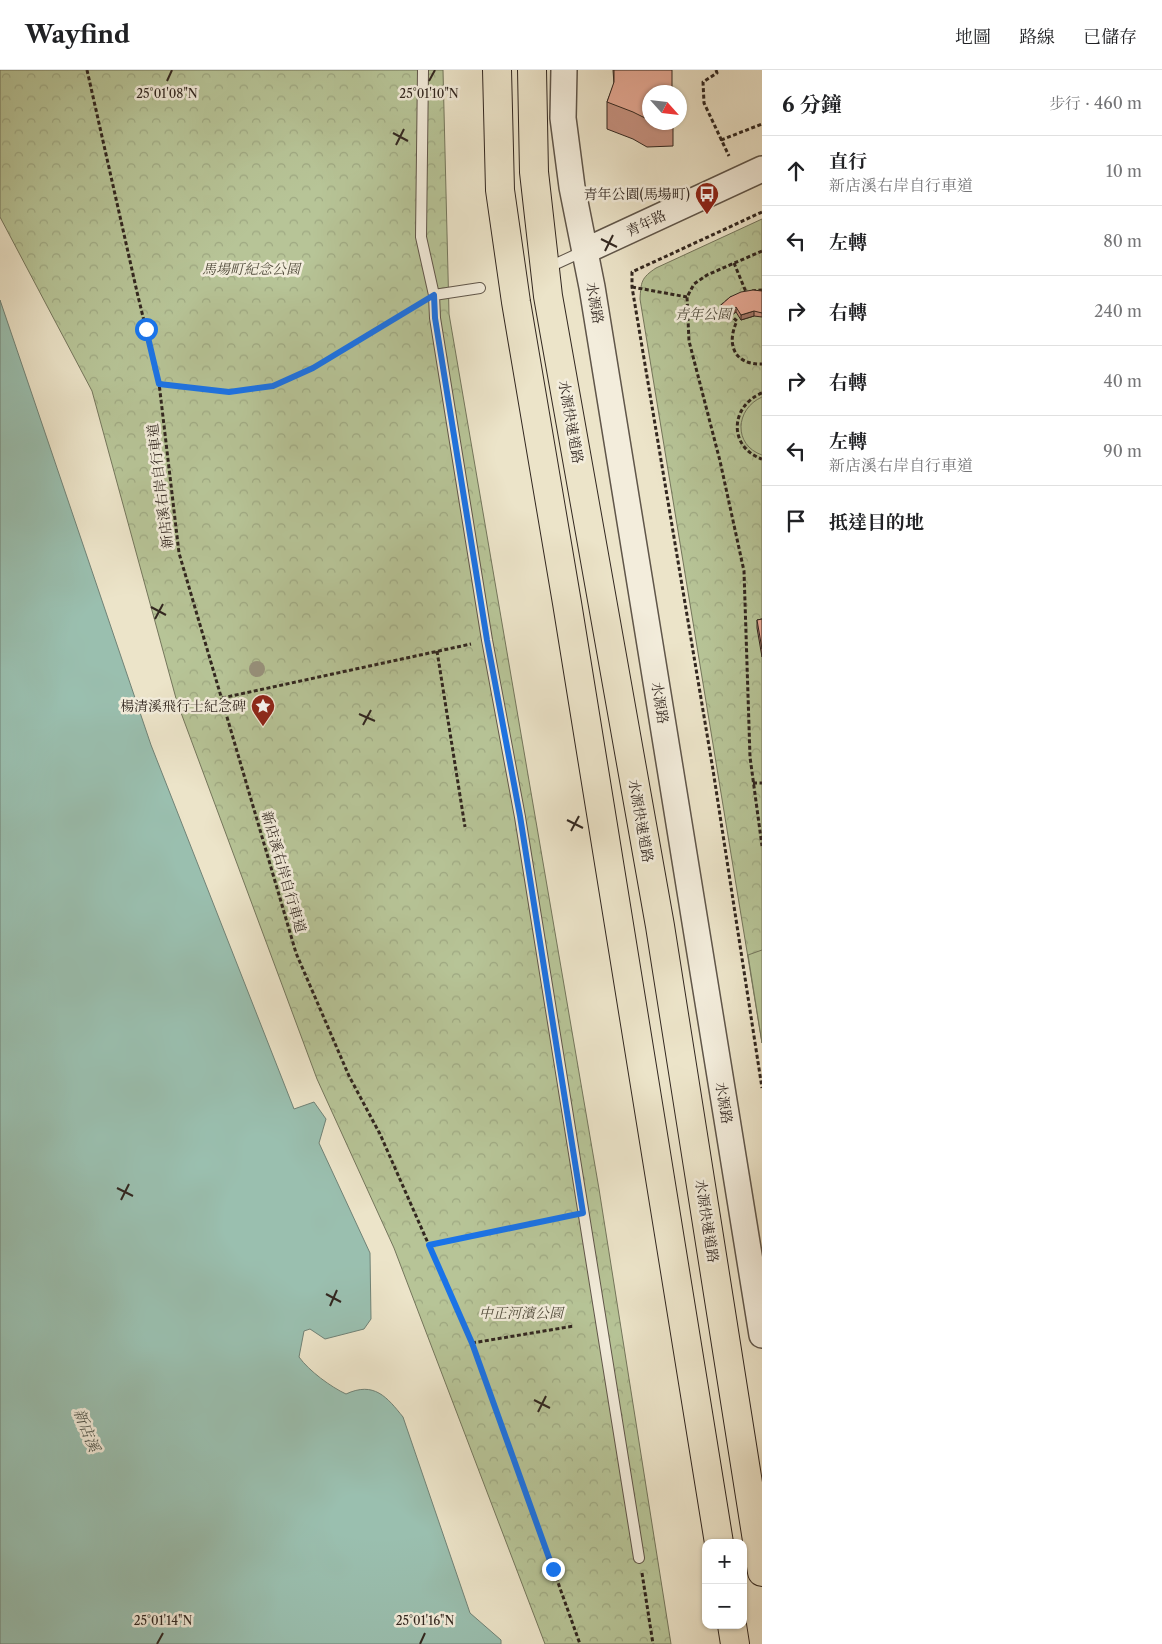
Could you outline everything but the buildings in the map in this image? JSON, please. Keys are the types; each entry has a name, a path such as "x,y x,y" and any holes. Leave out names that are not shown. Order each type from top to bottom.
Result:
{"highway":[{"path":"497,70 500,190 516,302 569,613 718,1539"},
{"name":"水源快速道路","path":"532,70 534,172 545,270 660,926 762,1572"},
{"path":"733,1629 735,1644"}],"street":[{"name":"水源路","path":"564,70 564,118 572,187 592,287 762,1335"},
{"name":"青年路","path":"585,251 751,174"}],"lane":[{"path":"423,70 421,237 434,295 437,328 487,640 520,816 639,1558"},
{"path":"545,270 585,251"},
{"path":"434,295 480,288"}],"path":[{"name":"新店溪右岸自行車道","path":"87,70 159,384 179,553 296,953 349,1076 380,1134 472,1343 580,1644"},
{"path":"716,70 717,73 703,82 704,103 721,140 751,174"},
{"path":"721,140 762,124"},
{"path":"762,212 632,272 632,287 713,770 762,1088"},
{"path":"762,251 706,274 694,284 687,296 689,341 720,461 744,571 750,757 762,846"},
{"path":"734,263 746,292"},
{"path":"632,287 687,296"},
{"path":"762,290 746,292 728,299 720,307 737,321 732,331 732,342 735,352 743,360 753,364 762,364"},
{"path":"159,384 229,392 273,386 313,368 434,295"},
{"path":"762,393 747,402 738,418 737,427 742,444 748,451 762,459"},
{"path":"222,698 487,640"},
{"path":"437,651 465,827"},
{"path":"753,783 762,783"},
{"path":"429,1245 583,1213"},
{"path":"472,1343 574,1326"},
{"path":"639,1558 653,1644"}],"green space":[{"name":"馬場町紀念公園","path":"0,70 443,70 449,314 599,1189 671,1644 545,1644 394,1248 317,1079 177,702 92,391 0,217"},
{"name":"青年公園","path":"762,219 762,1043 640,299 643,281 656,268"},
{"path":"762,397 762,455 746,443 741,427 742,418 747,410"},
{"path":"762,950 762,1043 748,955"}],"water":[{"name":"新店溪","path":"0,300 151,745 294,1109 314,1102 326,1119 319,1143 370,1253 371,1319 364,1329 325,1339 310,1329 304,1331 299,1357 314,1373 340,1391 346,1394 356,1390 372,1390 391,1403 403,1417 470,1613 501,1640 501,1644 0,1644"}],"place":[{"name":"青年公園(馬場町)","path":"707,215"},
{"name":"楊清溪飛行士紀念碑","path":"263,727"}],"route":[{"path":"146,329 159,384 229,392 273,386 313,368 434,295 435,318 484,621 520,816 583,1213 429,1245 472,1343 553,1569"}],"park label":[{"name":"中正河濱公園","path":"521,1313"}]}
